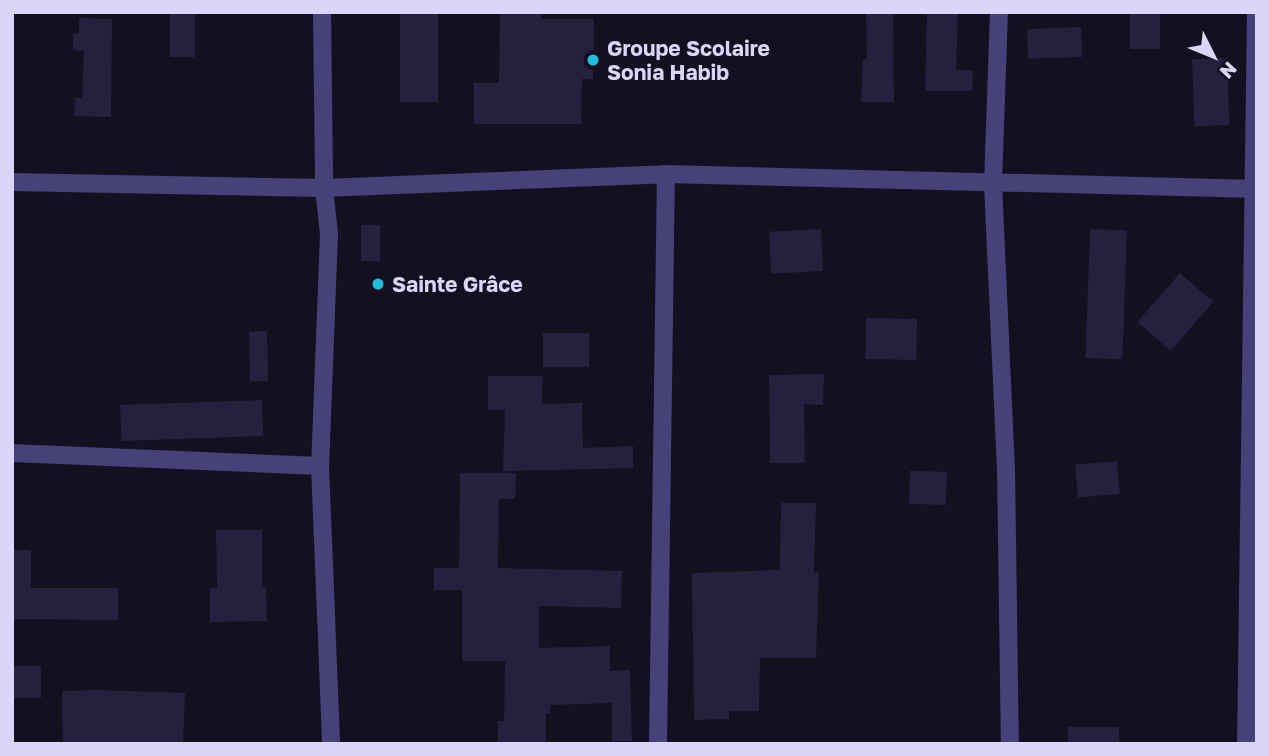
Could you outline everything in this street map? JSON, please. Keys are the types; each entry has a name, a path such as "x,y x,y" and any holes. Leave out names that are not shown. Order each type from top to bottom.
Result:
{"street":[{"path":"322,12 324,188 329,234 320,466 331,744"},
{"path":"999,12 993,184 1006,468 1010,744"},
{"path":"1246,744 1256,12"},
{"path":"658,744 666,174"},
{"path":"12,182 324,188 666,174 1255,189"},
{"path":"12,453 320,466"}],"building":[{"path":"170,12 195,12 195,57 170,57"},
{"path":"400,12 438,12 438,102 400,102"},
{"path":"500,12 541,12 541,19 594,19 593,79 582,79 581,124 474,124 474,83 499,83"},
{"path":"866,12 893,12 894,102 861,102 863,59 867,59"},
{"path":"927,12 958,12 956,70 973,70 972,91 925,91"},
{"path":"1130,12 1160,12 1160,49 1130,49"},
{"path":"79,18 112,19 111,117 74,116 75,98 82,98 84,51 73,50 73,33 79,34"},
{"path":"1081,27 1082,57 1028,59 1027,29"},
{"path":"1227,58 1229,125 1194,126 1192,59"},
{"path":"361,225 380,225 380,261 361,261"},
{"path":"821,229 823,271 771,274 769,232"},
{"path":"1090,229 1127,230 1122,359 1085,358"},
{"path":"1180,273 1213,302 1171,351 1137,322"},
{"path":"866,318 917,319 916,360 865,359"},
{"path":"249,331 267,331 268,381 250,381"},
{"path":"543,333 589,333 589,367 543,367"},
{"path":"824,374 823,405 804,404 805,463 770,463 769,375"},
{"path":"488,376 543,376 542,404 582,403 583,448 633,446 633,468 503,471 505,410 488,410"},
{"path":"262,400 263,436 121,441 120,405"},
{"path":"1117,461 1120,494 1078,498 1075,465"},
{"path":"910,471 947,472 946,505 909,504"},
{"path":"460,473 516,473 515,499 499,499 498,568 622,571 621,608 539,606 539,648 610,646 610,671 630,670 632,741 612,741 612,703 550,705 550,713 546,713 546,744 498,744 498,721 504,721 505,661 462,661 462,590 434,590 434,568 459,568"},
{"path":"781,503 816,503 814,573 819,572 816,658 760,658 759,711 729,711 729,719 694,720 692,573 780,570"},
{"path":"216,530 262,530 262,587 266,587 267,621 210,622 210,588 217,588"},
{"path":"12,550 31,550 31,588 118,588 118,620 12,619"},
{"path":"12,666 41,666 41,698 12,698"},
{"path":"62,691 185,693 183,744 63,744"},
{"path":"1068,727 1119,727 1119,744 1068,744"}],"place":[{"name":"Groupe Scolaire Sonia Habib","path":"593,60"},
{"name":"Sainte Grâce","path":"378,284"}]}
